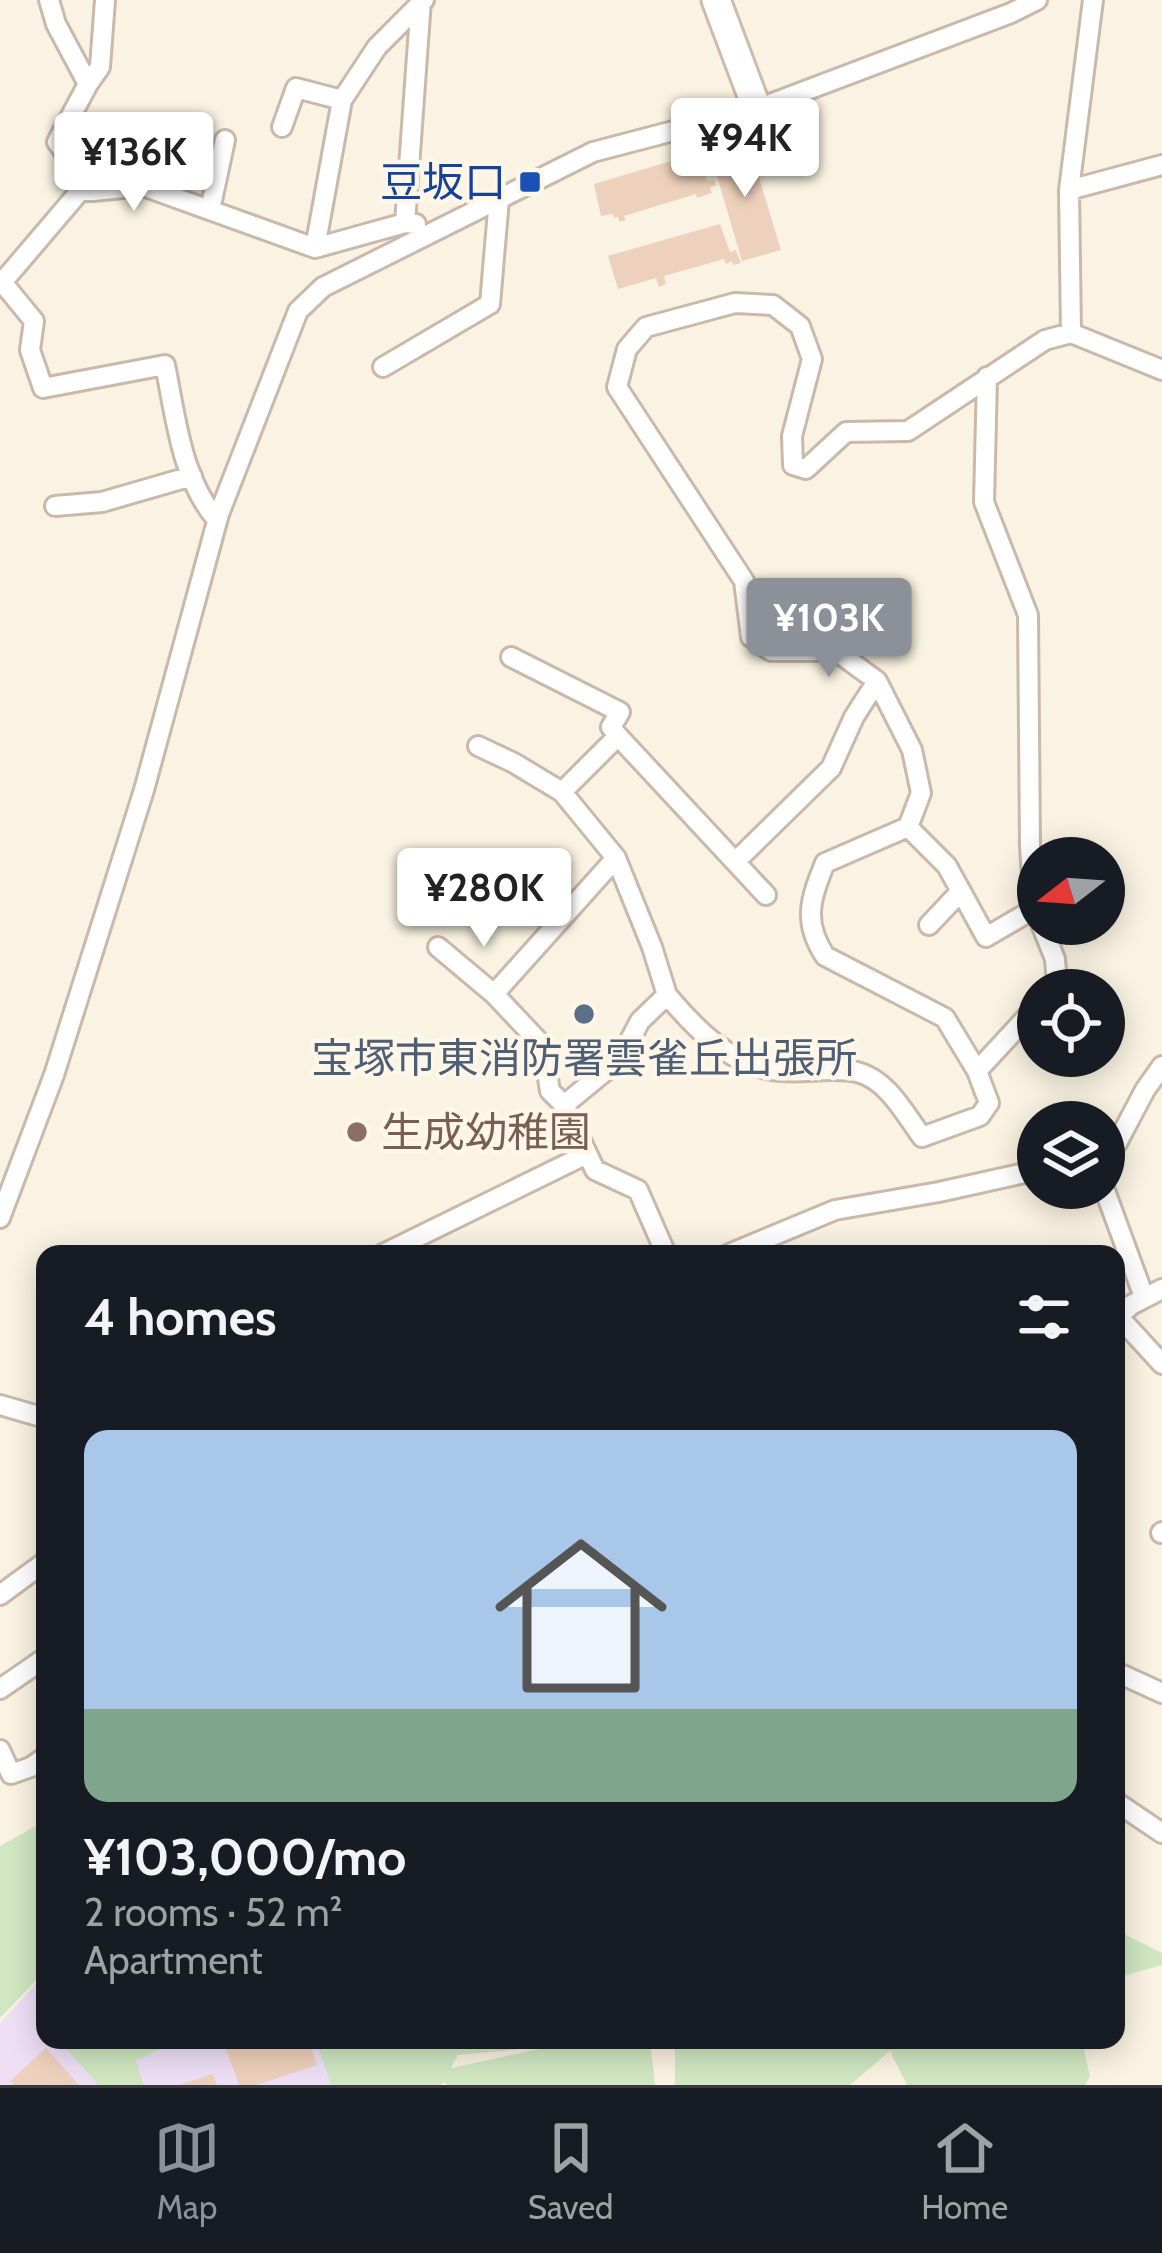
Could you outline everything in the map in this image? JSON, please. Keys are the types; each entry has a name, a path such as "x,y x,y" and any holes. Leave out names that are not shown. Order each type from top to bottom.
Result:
{"street":[{"path":"49,0 56,24 88,84"},
{"path":"93,191 57,142 100,67 105,0"},
{"path":"716,0 757,109"},
{"path":"0,1218 53,1075 144,790 217,520 298,311 323,287 593,152 757,109 1009,6 1037,0"},
{"path":"1071,333 1069,190 1093,0"},
{"path":"315,248 342,100 377,46 422,1"},
{"path":"405,224 422,1"},
{"path":"282,127 296,88 342,100"},
{"path":"210,210 225,140"},
{"path":"1069,190 1162,165"},
{"path":"217,520 201,502 184,456 164,365 43,388 30,350 34,321 1,283 80,190 143,186 315,248 405,224 445,226"},
{"path":"383,367 490,304 499,199"},
{"path":"478,746 562,792 616,858 667,995 696,1029 733,1054 770,1070 859,1072 887,1090 922,1137 980,1116 988,1103 977,1071 945,1018 824,956 813,939 810,901 824,863 908,827 921,793 912,749 877,681 836,651 771,651 752,637 744,581 617,387 627,349 646,327 735,303 773,305 800,326 812,358 792,436 793,465 806,470 846,432 908,431 1045,340 1071,333 1162,370"},
{"path":"987,377 984,502 1028,615 1030,837"},
{"path":"55,506 102,502 192,476"},
{"path":"511,657 620,712 611,727 618,736 766,895"},
{"path":"736,861 832,769 854,717 877,681"},
{"path":"562,792 618,736"},
{"path":"908,827 947,866 986,937 1017,925"},
{"path":"494,994 616,858"},
{"path":"929,925 961,891"},
{"path":"438,946 544,1046 550,1090 564,1106 595,1170 638,1190 662,1245"},
{"path":"564,1106 620,1059 640,1021 667,995"},
{"path":"977,1071 1017,1028"},
{"path":"1125,1127 1162,1066"},
{"path":"401,1245 587,1154"},
{"path":"751,1245 836,1210 1017,1175"},
{"path":"1114,1209 1153,1293 1125,1313"},
{"path":"1125,1325 1162,1364"},
{"path":"0,1405 36,1415"},
{"path":"0,1595 36,1569"},
{"path":"0,1689 36,1664"},
{"path":"1125,1676 1162,1693"},
{"path":"0,1750 11,1774 36,1763"},
{"path":"1125,1808 1162,1833"}],"shaded area":[{"path":"36,1984 36,2049 333,2049 339,2085 0,2085 0,2023"}],"green space":[{"path":"36,1826 36,1980 0,2018 0,1846"},
{"path":"1125,1934 1162,1953 1162,1965 1125,1975"},
{"path":"67,2049 160,2049 136,2061 144,2085 98,2085"},
{"path":"319,2049 521,2049 458,2055 452,2068 539,2049 651,2049 655,2085 443,2082 331,2085"},
{"path":"675,2049 1084,2049 1090,2077 1085,2085 907,2085 890,2051 850,2085 675,2085"}],"building":[{"path":"747,138 781,250 742,261 709,149"},
{"path":"698,153 707,181 714,180 716,185 710,188 712,193 624,216 626,220 620,222 613,214 601,216 594,184"},
{"path":"720,224 730,252 736,250 741,263 726,264 724,259 664,276 666,284 659,287 656,278 618,289 608,256"},
{"path":"47,2049 79,2085 14,2085 10,2081"},
{"path":"226,2049 312,2049 317,2065 257,2085 239,2085"},
{"path":"213,2074 217,2085 181,2084"}],"place":[{"name":"豆坂口","path":"530,182"},
{"name":"宝塚市東消防署雲雀丘出張所","path":"584,1014"},
{"name":"生成幼稚園","path":"357,1132"}]}
